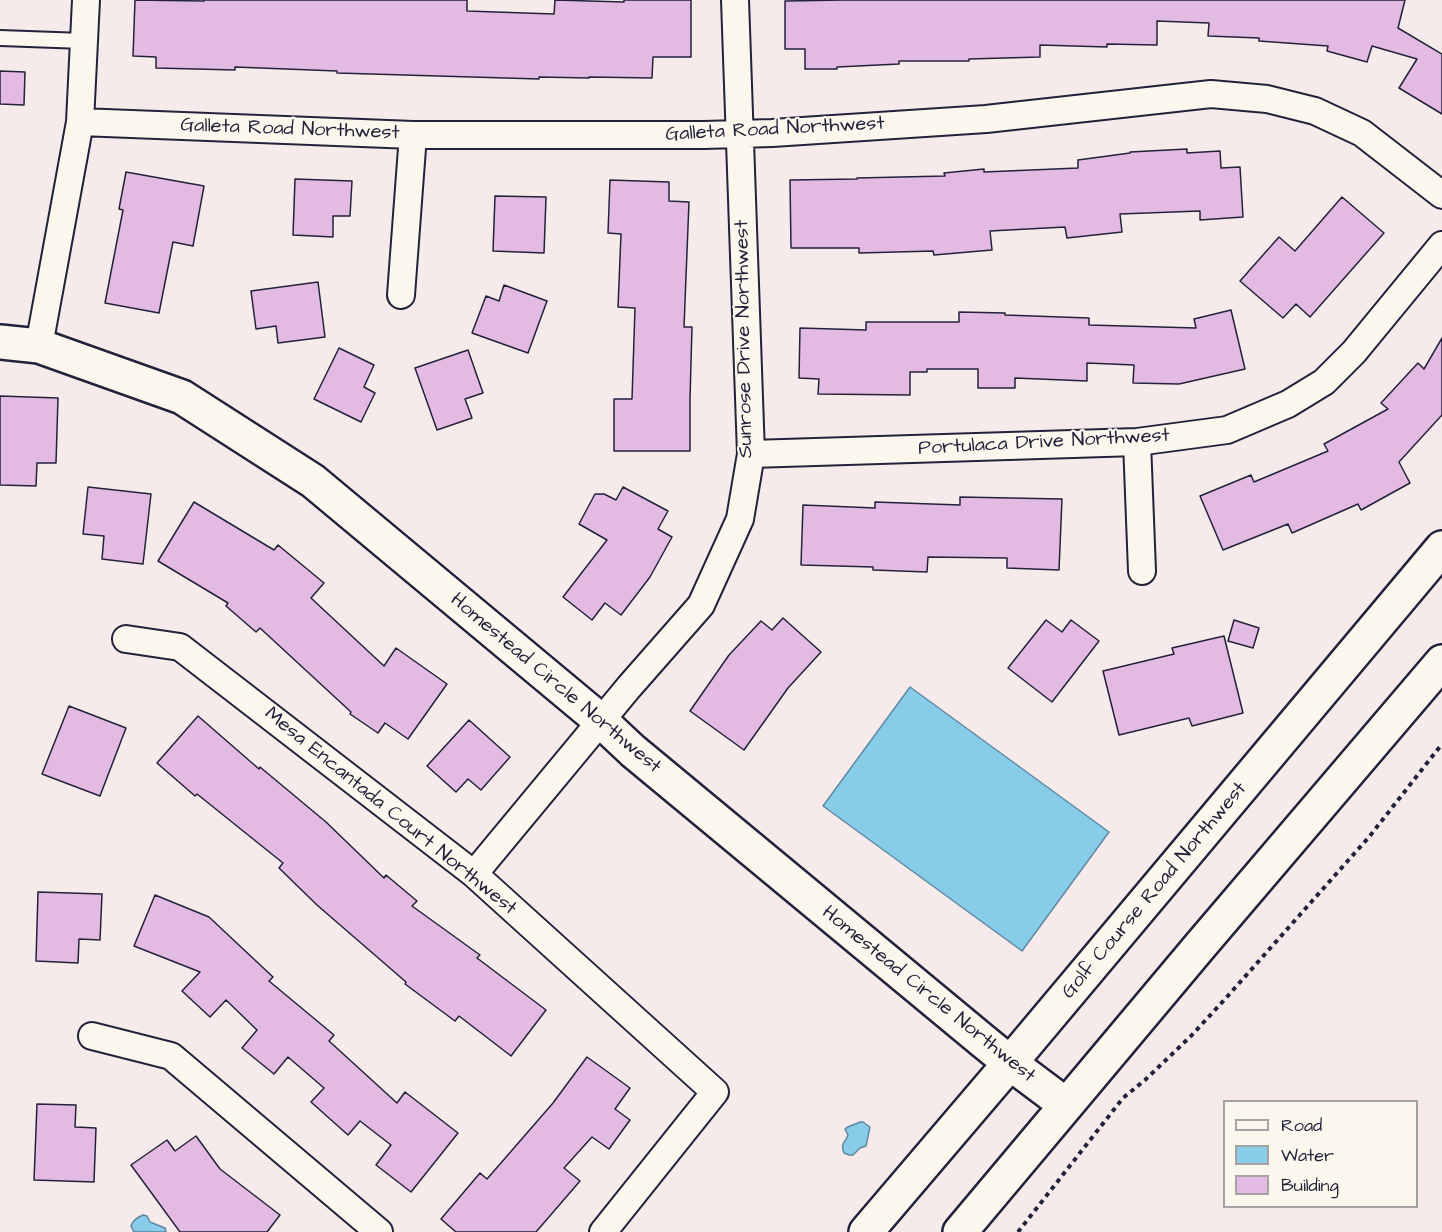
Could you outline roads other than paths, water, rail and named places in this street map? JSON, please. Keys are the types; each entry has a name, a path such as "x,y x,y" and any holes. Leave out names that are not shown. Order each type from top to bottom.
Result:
{"main road":[{"name":"Homestead Circle Northwest","path":"0,342 39,346 182,397 313,481 651,766 1010,1063 1066,1105"},
{"name":"Golf Course Road Northwest","path":"866,1232 1442,548"},
{"path":"960,1232 1442,663"}],"street":[{"path":"39,346 80,122 86,0"},
{"name":"Sunrose Drive Northwest","path":"474,874 701,605 740,519 751,454 735,0"},
{"name":"Galleta Road Northwest","path":"80,122 413,135 704,135 986,118 1211,94 1267,99 1315,111 1362,133 1442,195"},
{"path":"401,295 413,135"},
{"name":"Portulaca Drive Northwest","path":"751,454 1137,442 1227,430 1288,404 1324,382 1354,352 1442,245"},
{"path":"1137,442 1142,571"},
{"name":"Mesa Encantada Court Northwest","path":"126,639 180,647 474,874 715,1092 603,1232"},
{"path":"92,1036 171,1056 379,1232"}],"lane":[{"path":"0,38 84,40"}],"water":[{"path":"910,687 1109,832 1022,951 823,806"},
{"path":"860,1122 870,1127 866,1146 853,1155 844,1153 843,1145 848,1135 845,1129"},
{"path":"143,1215 147,1216 150,1222 165,1228 166,1232 134,1232 132,1224"}]}
